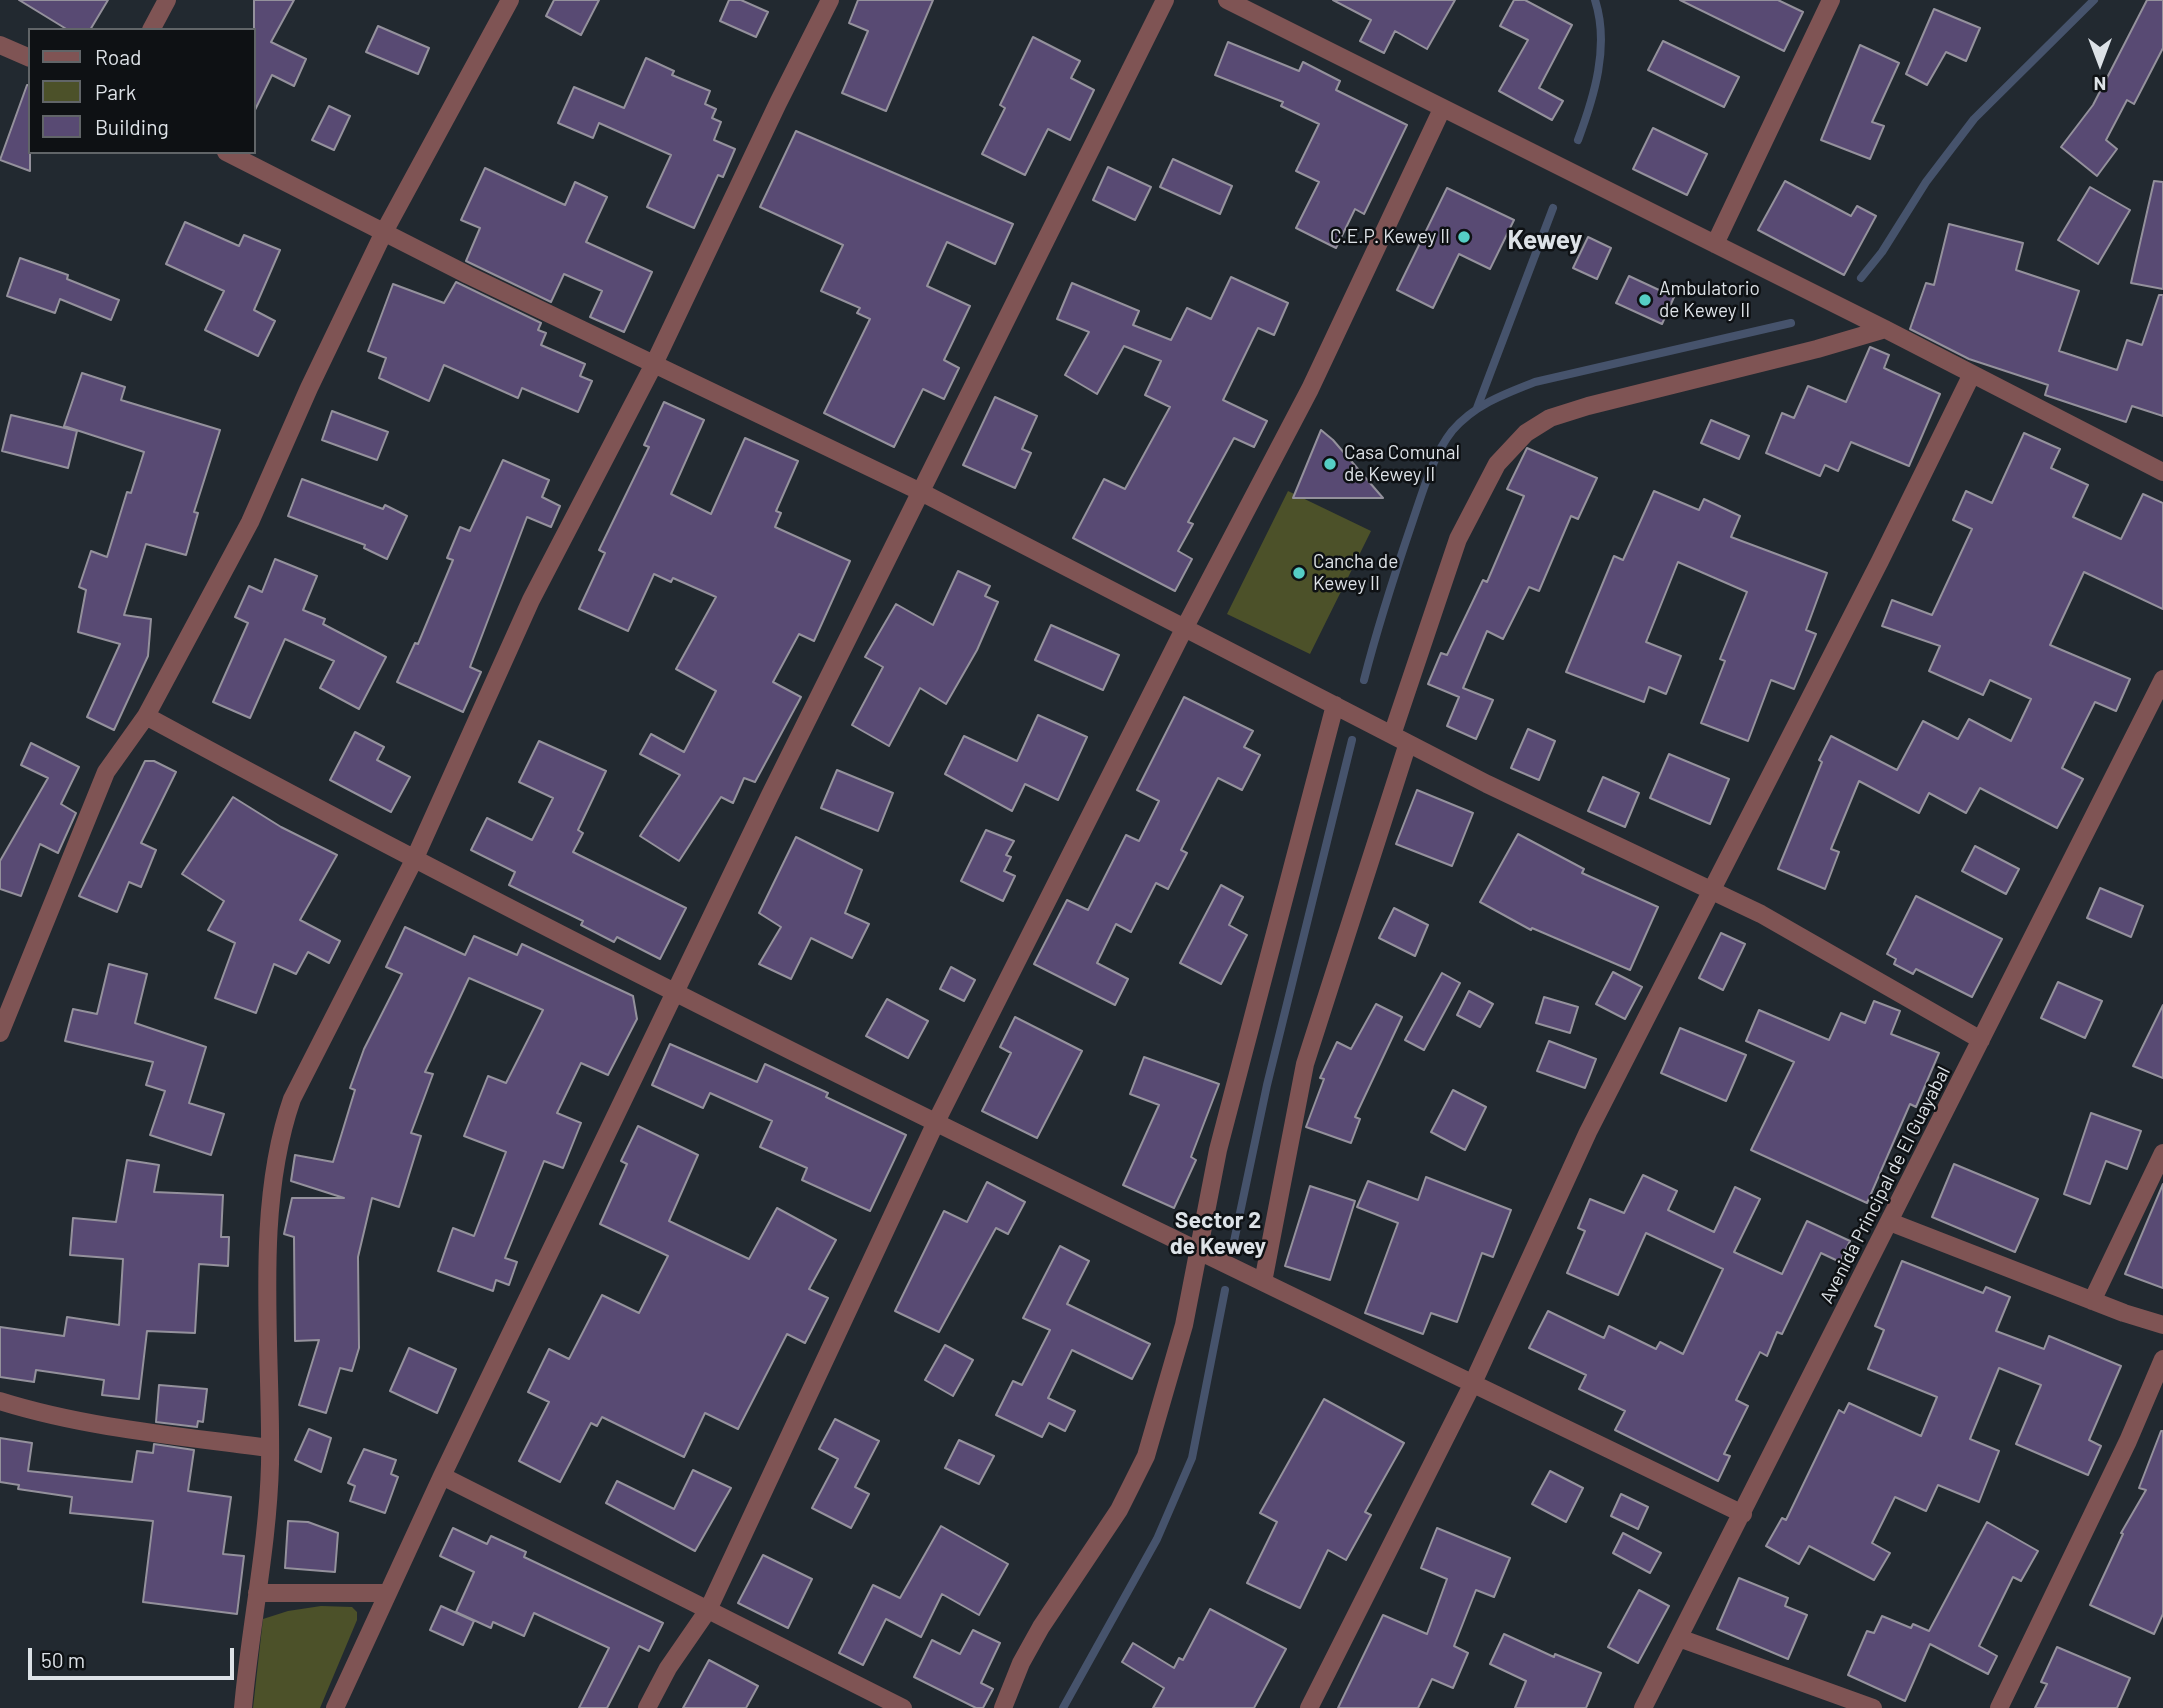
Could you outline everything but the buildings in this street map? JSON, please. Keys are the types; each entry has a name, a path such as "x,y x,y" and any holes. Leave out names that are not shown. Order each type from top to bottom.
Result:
{"street":[{"path":"152,28 167,0"},
{"path":"0,1033 94,795 106,772 146,716 250,522 309,388 384,232 510,0"},
{"path":"243,1708 268,1503 270,1212 279,1136 298,1088 414,860 531,600 654,364 830,0"},
{"path":"335,1708 442,1476 675,993 1165,0"},
{"path":"1227,0 1885,329 2163,472"},
{"path":"1715,244 1831,0"},
{"path":"0,45 28,57"},
{"path":"647,1708 668,1668 708,1610 936,1122 1185,627 1310,388 1443,109"},
{"path":"230,154 384,232 921,492 1400,739 1839,956 1981,1040"},
{"path":"1263,1282 1305,1064 1458,538 1497,464 1526,433 1549,418 1793,356 1885,329"},
{"path":"1308,1708 1473,1383 1588,1132 1712,892 1972,374"},
{"name":"Avenida Principal de El Guayabal","path":"1643,1708 2163,679"},
{"path":"1003,1708 1021,1663 1119,1510 1146,1456 1184,1325 1196,1250 1218,1150 1335,705"},
{"path":"146,716 414,860 675,993 1196,1250 1743,1514"},
{"path":"2092,1301 2163,1153"},
{"path":"1890,1222 2092,1301 2163,1325"},
{"path":"1999,1708 2128,1441 2163,1359"},
{"path":"0,1401 34,1412 147,1432 269,1448"},
{"path":"442,1476 902,1708"},
{"path":"257,1593 388,1593"},
{"path":"1679,1638 1873,1708"}],"green space":[{"name":"Cancha de Kewey II","path":"1288,491 1371,531 1310,654 1227,614"},
{"path":"321,1606 352,1607 357,1612 357,1620 320,1708 253,1708 263,1619 288,1611"}],"waterway":[{"path":"1578,140 1598,71 1601,35 1595,0"},
{"path":"1861,278 1882,252 1926,182 1974,119 2094,0"},
{"path":"1477,408 1553,208"},
{"path":"1364,680 1387,599 1429,474 1445,441 1470,414 1501,396 1535,382 1791,323"},
{"path":"1233,1246 1267,1085 1352,740"},
{"path":"1063,1708 1157,1539 1192,1458 1225,1290"}],"place":[{"name":"C.E.P. Kewey II","path":"1464,237"},
{"name":"Ambulatorio de Kewey II","path":"1645,300"},
{"name":"Casa Comunal de Kewey II","path":"1330,464"},
{"name":"Cancha de Kewey II","path":"1299,573"}],"district":[{"name":"Kewey","path":"1545,240"},
{"name":"Sector 2 de Kewey","path":"1218,1233"}]}
